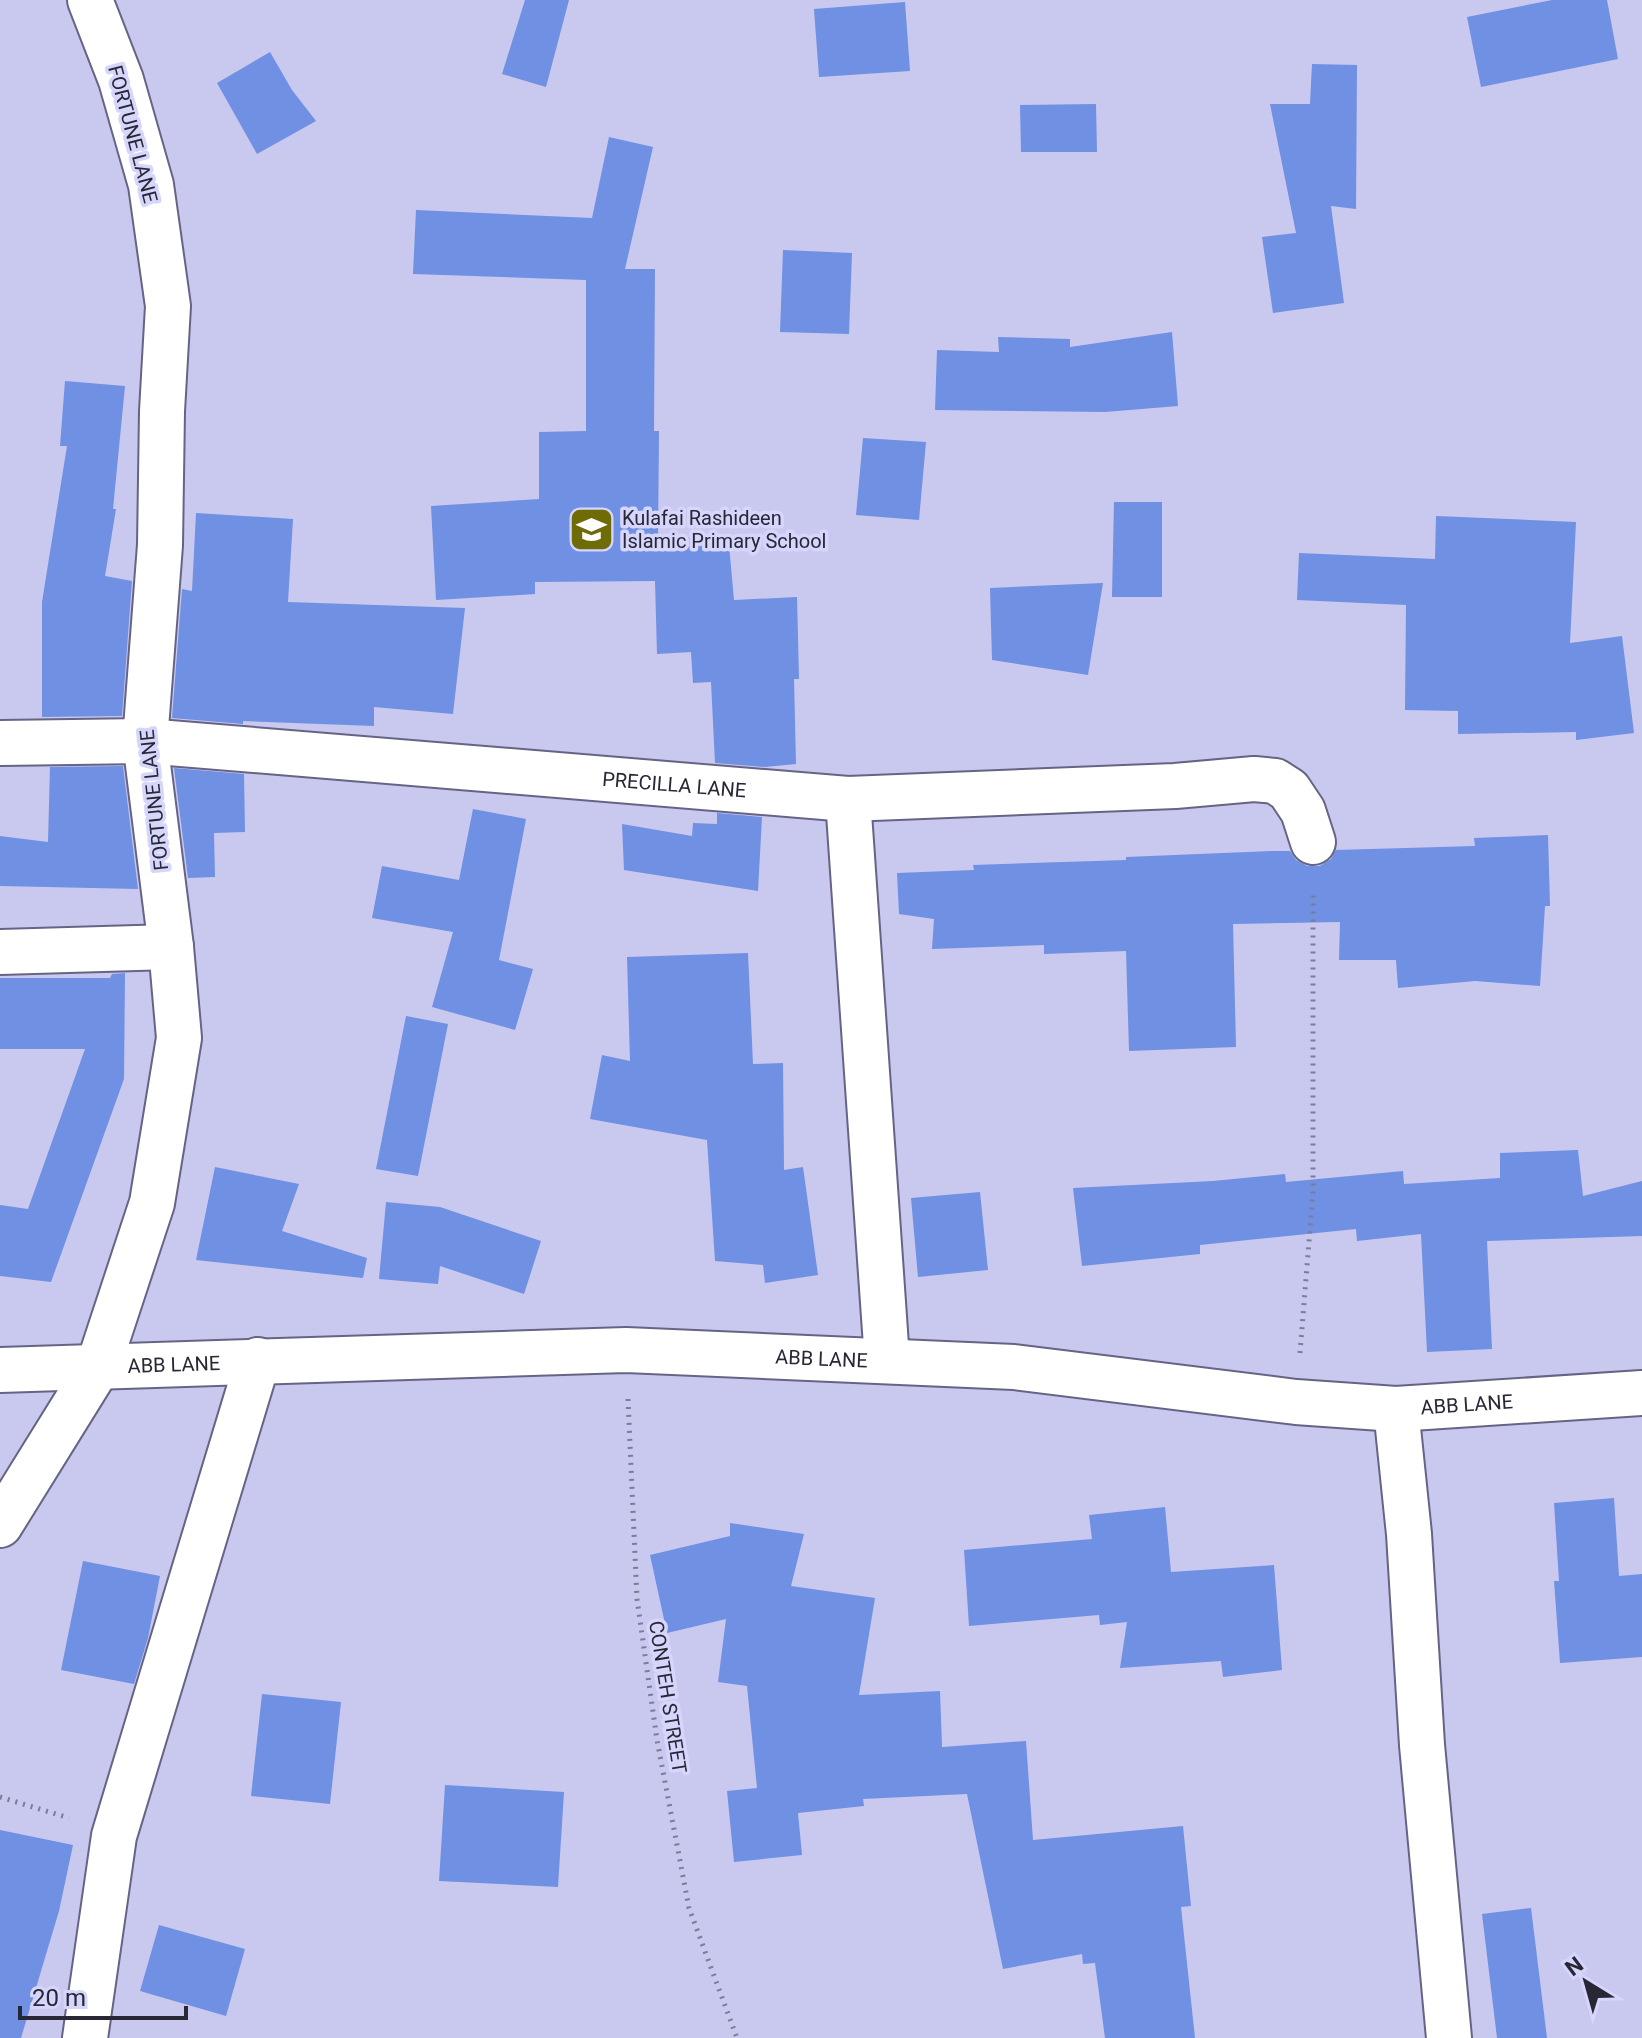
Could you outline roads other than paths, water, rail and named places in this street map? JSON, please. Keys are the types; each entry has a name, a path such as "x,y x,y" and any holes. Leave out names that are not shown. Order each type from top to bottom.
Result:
{"street":[{"name":"FORTUNE LANE","path":"0,1525 98,1367 152,1203 179,1038 171,947 145,741 160,545 162,411 168,306 151,185 121,80 90,0"},
{"name":"PRECILLA LANE","path":"0,743 145,741 848,799 1265,780 1275,781 1289,790 1303,811 1313,842"},
{"path":"848,799 887,1360"},
{"path":"0,952 171,947"},
{"name":"ABB LANE","path":"0,1370 626,1350 1014,1367 1296,1402 1396,1409 1642,1393"},
{"path":"85,2038 114,1836 258,1360"},
{"path":"1396,1409 1409,1534 1422,1745 1449,2038"}],"place":[{"name":"Kulafai Rashideen Islamic Primary School","path":"591,530"}]}
